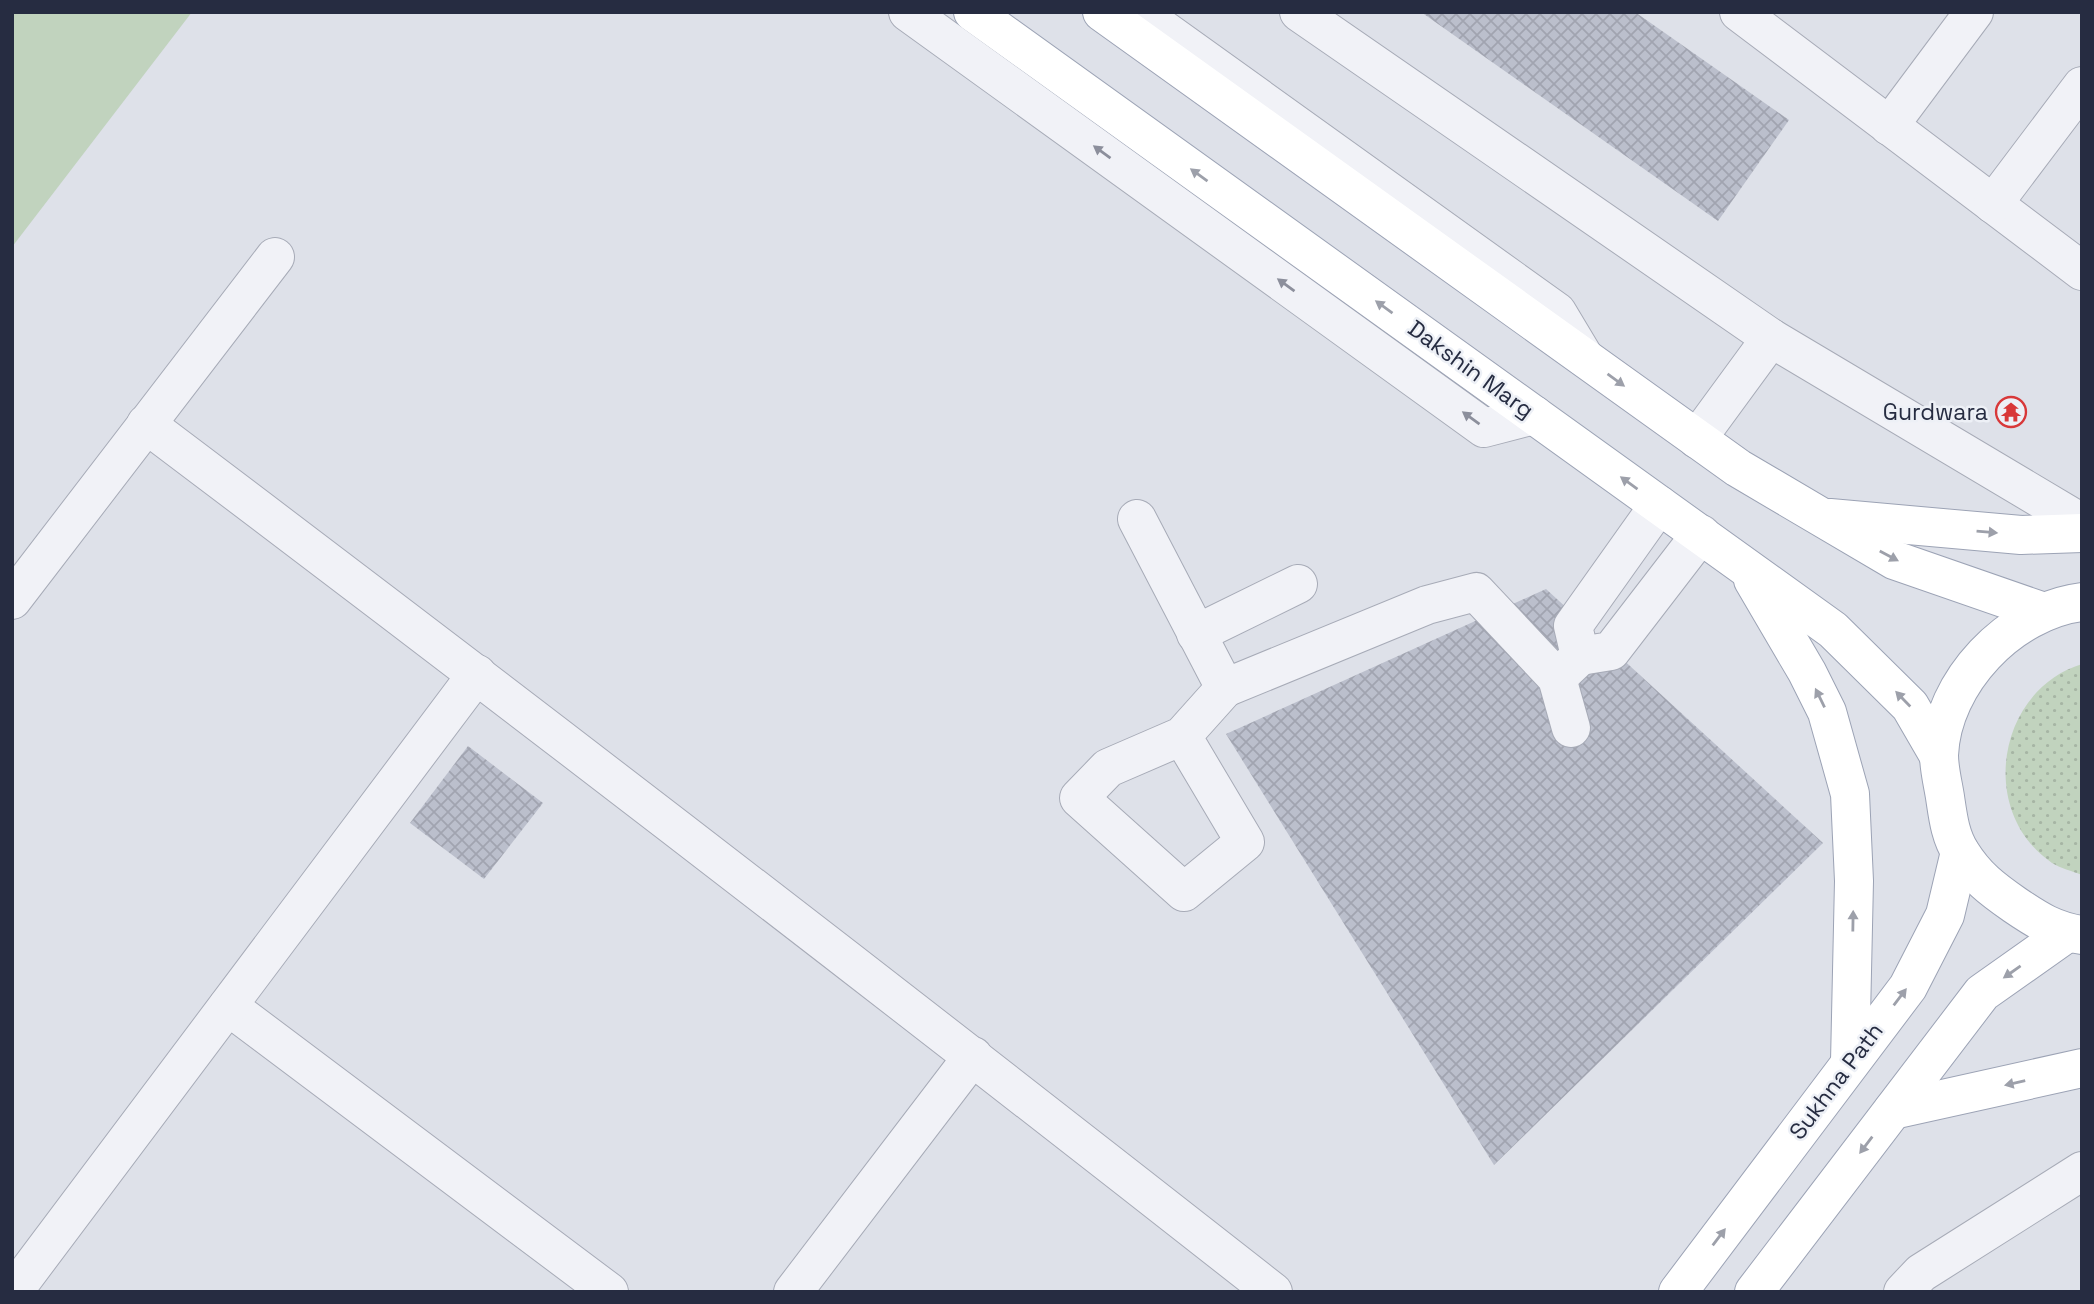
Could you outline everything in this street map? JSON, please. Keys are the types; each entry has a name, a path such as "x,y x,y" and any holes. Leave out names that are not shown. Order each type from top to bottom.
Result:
{"main road":[{"name":"Dakshin Marg","path":"973,12 1833,629 1910,706 1939,756"},
{"path":"1102,12 1738,468 1894,560 2044,612"},
{"path":"1821,517 2021,535 2082,533"},
{"path":"1745,566 1807,672 1827,712 1850,794 1854,881 1850,1062"},
{"path":"2075,934 2044,925 1981,881 1960,852 1950,830 1939,756 1944,729 1958,691 1987,652 2020,624 2044,612 2082,602"},
{"name":"Sukhna Path","path":"1678,1292 1908,986 1945,915 1960,852"},
{"path":"1754,1292 1982,993 2075,934"},
{"path":"1893,1110 2082,1068"}],"street":[{"path":"908,12 1484,428 1534,415"},
{"path":"1139,12 1557,312 1584,357"},
{"path":"1299,12 1772,338 2080,522 2082,520"},
{"path":"1738,12 2082,271"},
{"path":"1889,126 1968,15"},
{"path":"1993,204 2082,86"},
{"path":"12,600 275,257"},
{"path":"1697,439 1772,338"},
{"path":"146,425 477,674 973,1056 1273,1292"},
{"path":"1571,728 1568,667 1573,626 1659,505"},
{"path":"1137,519 1225,688"},
{"path":"1568,667 1611,651 1700,534"},
{"path":"1196,634 1298,584"},
{"path":"1182,736 1225,688 1427,605 1476,592 1568,667"},
{"path":"13,1292 477,674"},
{"path":"228,1006 609,1292"},
{"path":"793,1292 973,1056"},
{"path":"1903,1292 1921,1273 2082,1171"}],"green space":[{"path":"12,12 192,12 12,247"},
{"path":"2082,664 2082,875 2052,863 2028,841 2013,814 2006,784 2007,754 2015,725 2031,699 2053,678"}],"building":[{"path":"1421,12 1635,12 1789,120 1718,221"},
{"path":"1546,589 1823,843 1494,1165 1226,734"},
{"path":"468,746 543,803 484,879 410,823"}],"place":[{"name":"Gurdwara","path":"2011,412"}]}
